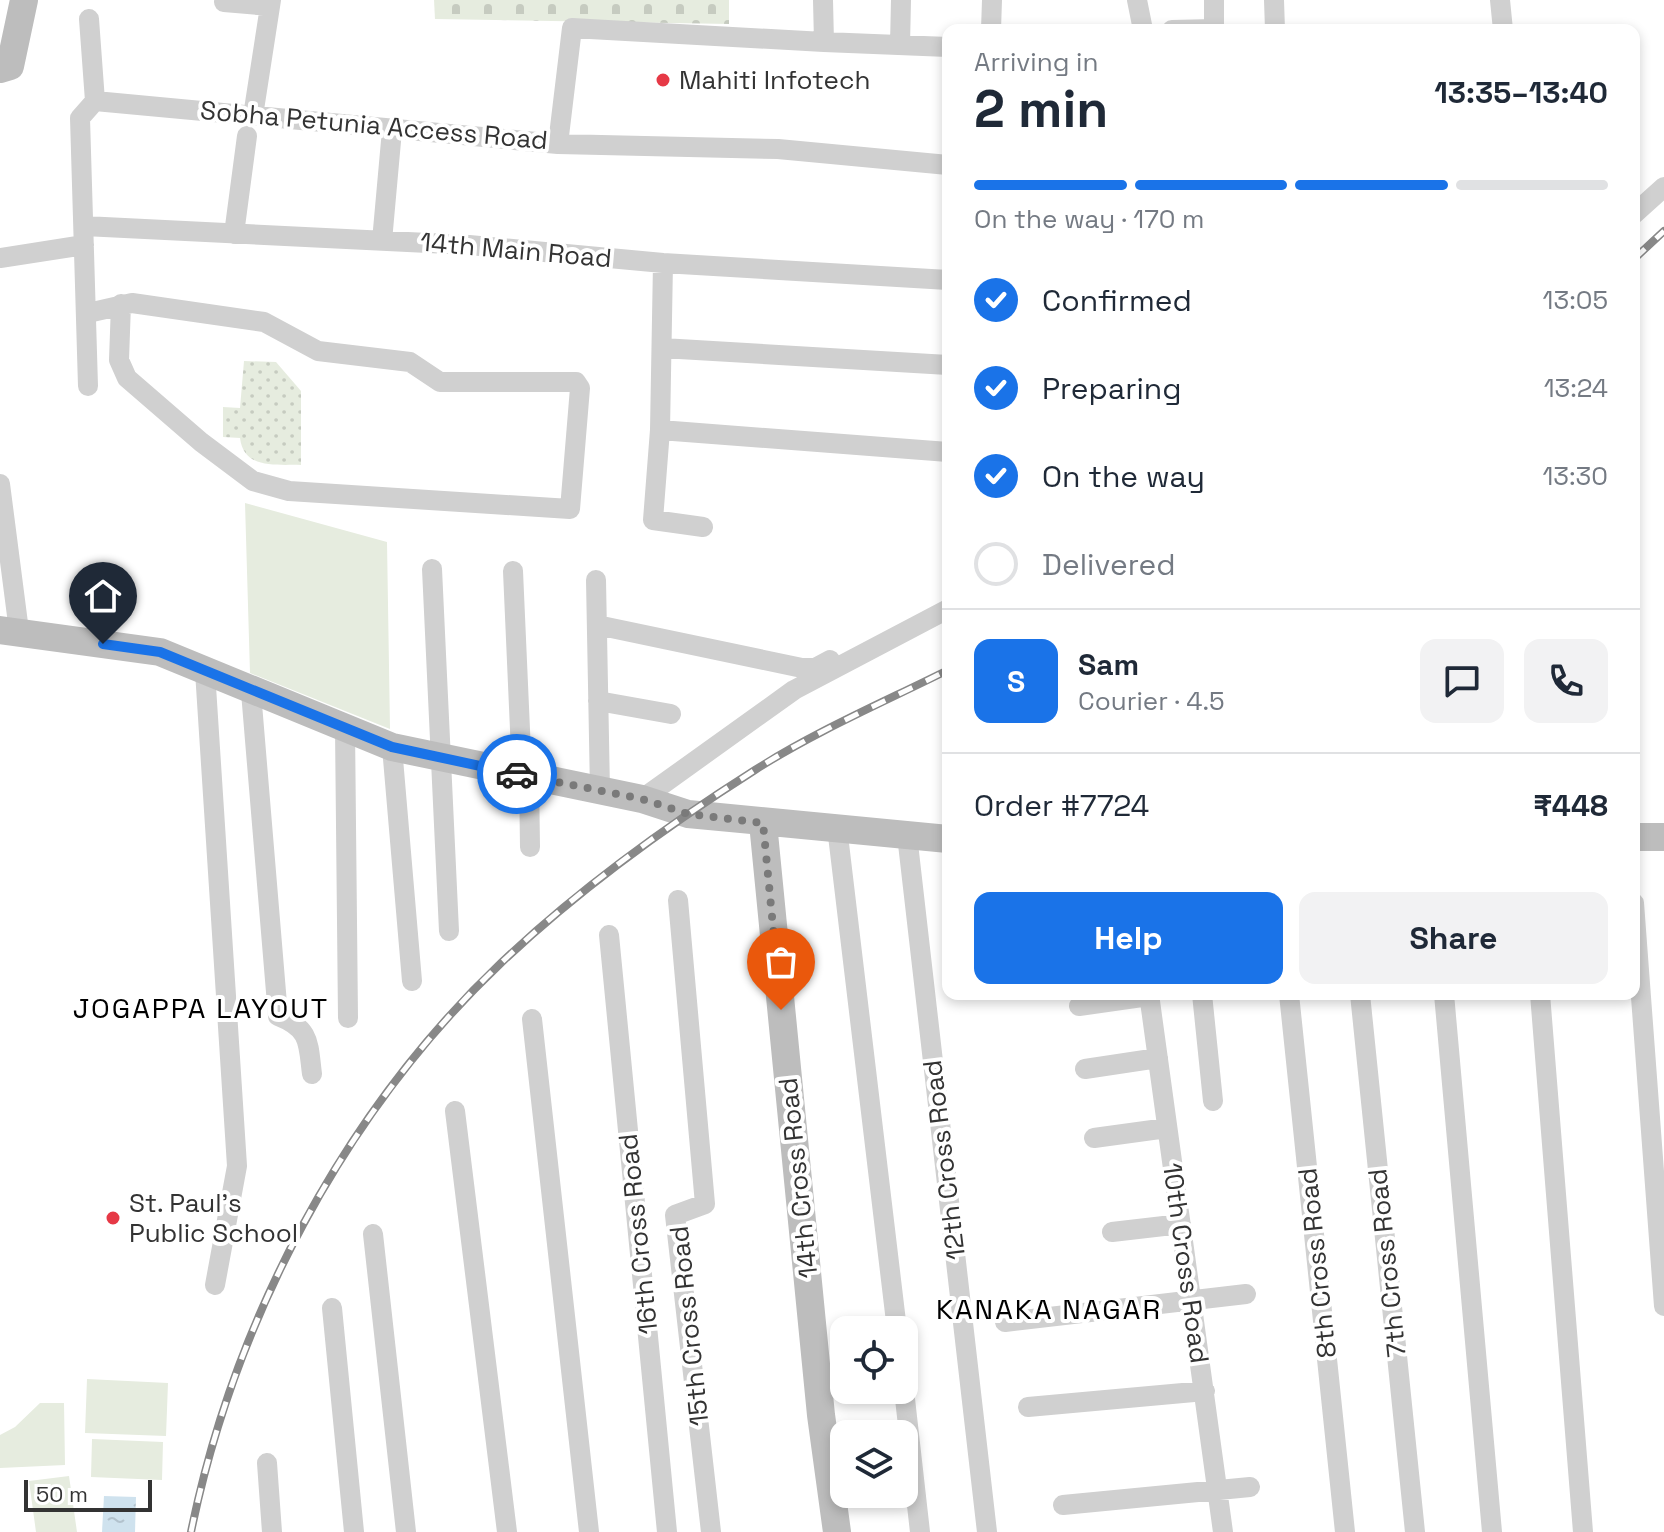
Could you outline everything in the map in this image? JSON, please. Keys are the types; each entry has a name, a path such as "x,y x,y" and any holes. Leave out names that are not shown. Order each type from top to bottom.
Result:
{"main road":[{"path":"0,69 10,66 24,0"},
{"path":"9,630 160,652 251,692 392,747 440,759 642,799 688,814 942,838"},
{"name":"14th Cross Road","path":"763,823 821,1415 837,1532"},
{"path":"1640,837 1664,837"}],"street":[{"path":"823,0 824,42 942,47"},
{"path":"900,45 901,0"},
{"path":"991,24 992,0"},
{"path":"1137,0 1142,24"},
{"path":"1214,0 1214,24"},
{"path":"1274,0 1275,24"},
{"path":"1500,0 1502,24"},
{"path":"224,2 270,3 253,116"},
{"path":"88,386 80,118 95,101 89,19"},
{"name":"Sobha Petunia Access Road","path":"95,101 558,144 572,28 824,42"},
{"path":"382,241 392,130"},
{"path":"234,234 247,136"},
{"path":"558,144 778,149 942,164"},
{"path":"1640,209 1664,187"},
{"name":"14th Main Road","path":"0,258 84,236 234,234 382,241 663,263 942,280"},
{"path":"663,263 660,430 653,520 703,527"},
{"path":"88,313 121,304 264,322 318,351 410,362 440,382 576,382 580,388 570,509 304,492 253,481 201,442 127,378 119,360 121,304"},
{"path":"88,337 120,330"},
{"path":"662,348 942,365"},
{"path":"660,430 942,452"},
{"path":"1,493 9,630"},
{"path":"432,569 449,931"},
{"path":"513,571 530,847"},
{"path":"596,580 600,791"},
{"path":"642,799 794,690 942,612"},
{"path":"597,625 808,668 821,666 850,650 869,651"},
{"path":"205,671 237,1166 215,1285"},
{"path":"251,692 278,1016 296,1023 307,1037 312,1074"},
{"path":"598,701 671,714"},
{"path":"345,728 348,1018"},
{"path":"392,747 412,981"},
{"path":"837,827 895,1316"},
{"name":"12th Cross Road","path":"907,835 987,1532"},
{"name":"15th Cross Road","path":"678,900 705,1204 675,1215 711,1532"},
{"name":"16th Cross Road","path":"609,935 667,1532"},
{"path":"1640,984 1664,1306"},
{"path":"1079,1006 1117,1000"},
{"name":"10th Cross Road","path":"1150,1000 1223,1532"},
{"path":"1203,1000 1213,1101"},
{"name":"8th Cross Road","path":"1290,1000 1345,1532"},
{"name":"7th Cross Road","path":"1361,1000 1415,1532"},
{"path":"1445,1000 1492,1532"},
{"path":"1540,1000 1583,1532"},
{"path":"532,1019 589,1532"},
{"path":"1085,1069 1158,1058"},
{"path":"455,1111 507,1532"},
{"path":"1094,1138 1167,1128"},
{"path":"1112,1232 1181,1224"},
{"path":"373,1234 406,1532"},
{"path":"1005,1322 1246,1294"},
{"path":"332,1308 354,1532"},
{"path":"1028,1407 1205,1391"},
{"path":"906,1404 920,1532"},
{"path":"267,1463 272,1532"},
{"path":"1063,1505 1250,1487"}],"green space":[{"path":"434,0 729,0 729,24 435,19"},
{"path":"244,361 276,362 301,391 301,465 254,460 248,456 240,438 223,437 223,407 240,408"},
{"path":"245,503 387,542 390,729 250,673"},
{"path":"87,1379 168,1383 166,1436 85,1433"},
{"path":"40,1403 64,1403 65,1465 0,1468 0,1435 15,1427"},
{"path":"92,1439 163,1442 162,1480 91,1477"},
{"path":"69,1476 77,1532 36,1532 29,1481"}],"water":[{"path":"104,1496 136,1497 135,1532 102,1532"}],"railway":[{"path":"1640,253 1664,231"},
{"path":"191,1532 210,1453 236,1375 267,1299 303,1224 345,1153 392,1085 444,1022 501,963 561,910 688,814 802,742 942,673"}],"way so far":[{"path":"517,774 642,799 688,814 763,823 781,1010"}],"place":[{"name":"Mahiti Infotech","path":"663,80"},
{"name":"St. Paul's Public School","path":"113,1218"}],"district":[{"name":"JOGAPPA LAYOUT","path":"201,1008"},
{"name":"KANAKA NAGAR","path":"1049,1309"}],"route":[{"path":"103,644 160,652 251,692 392,747 517,774"}]}
